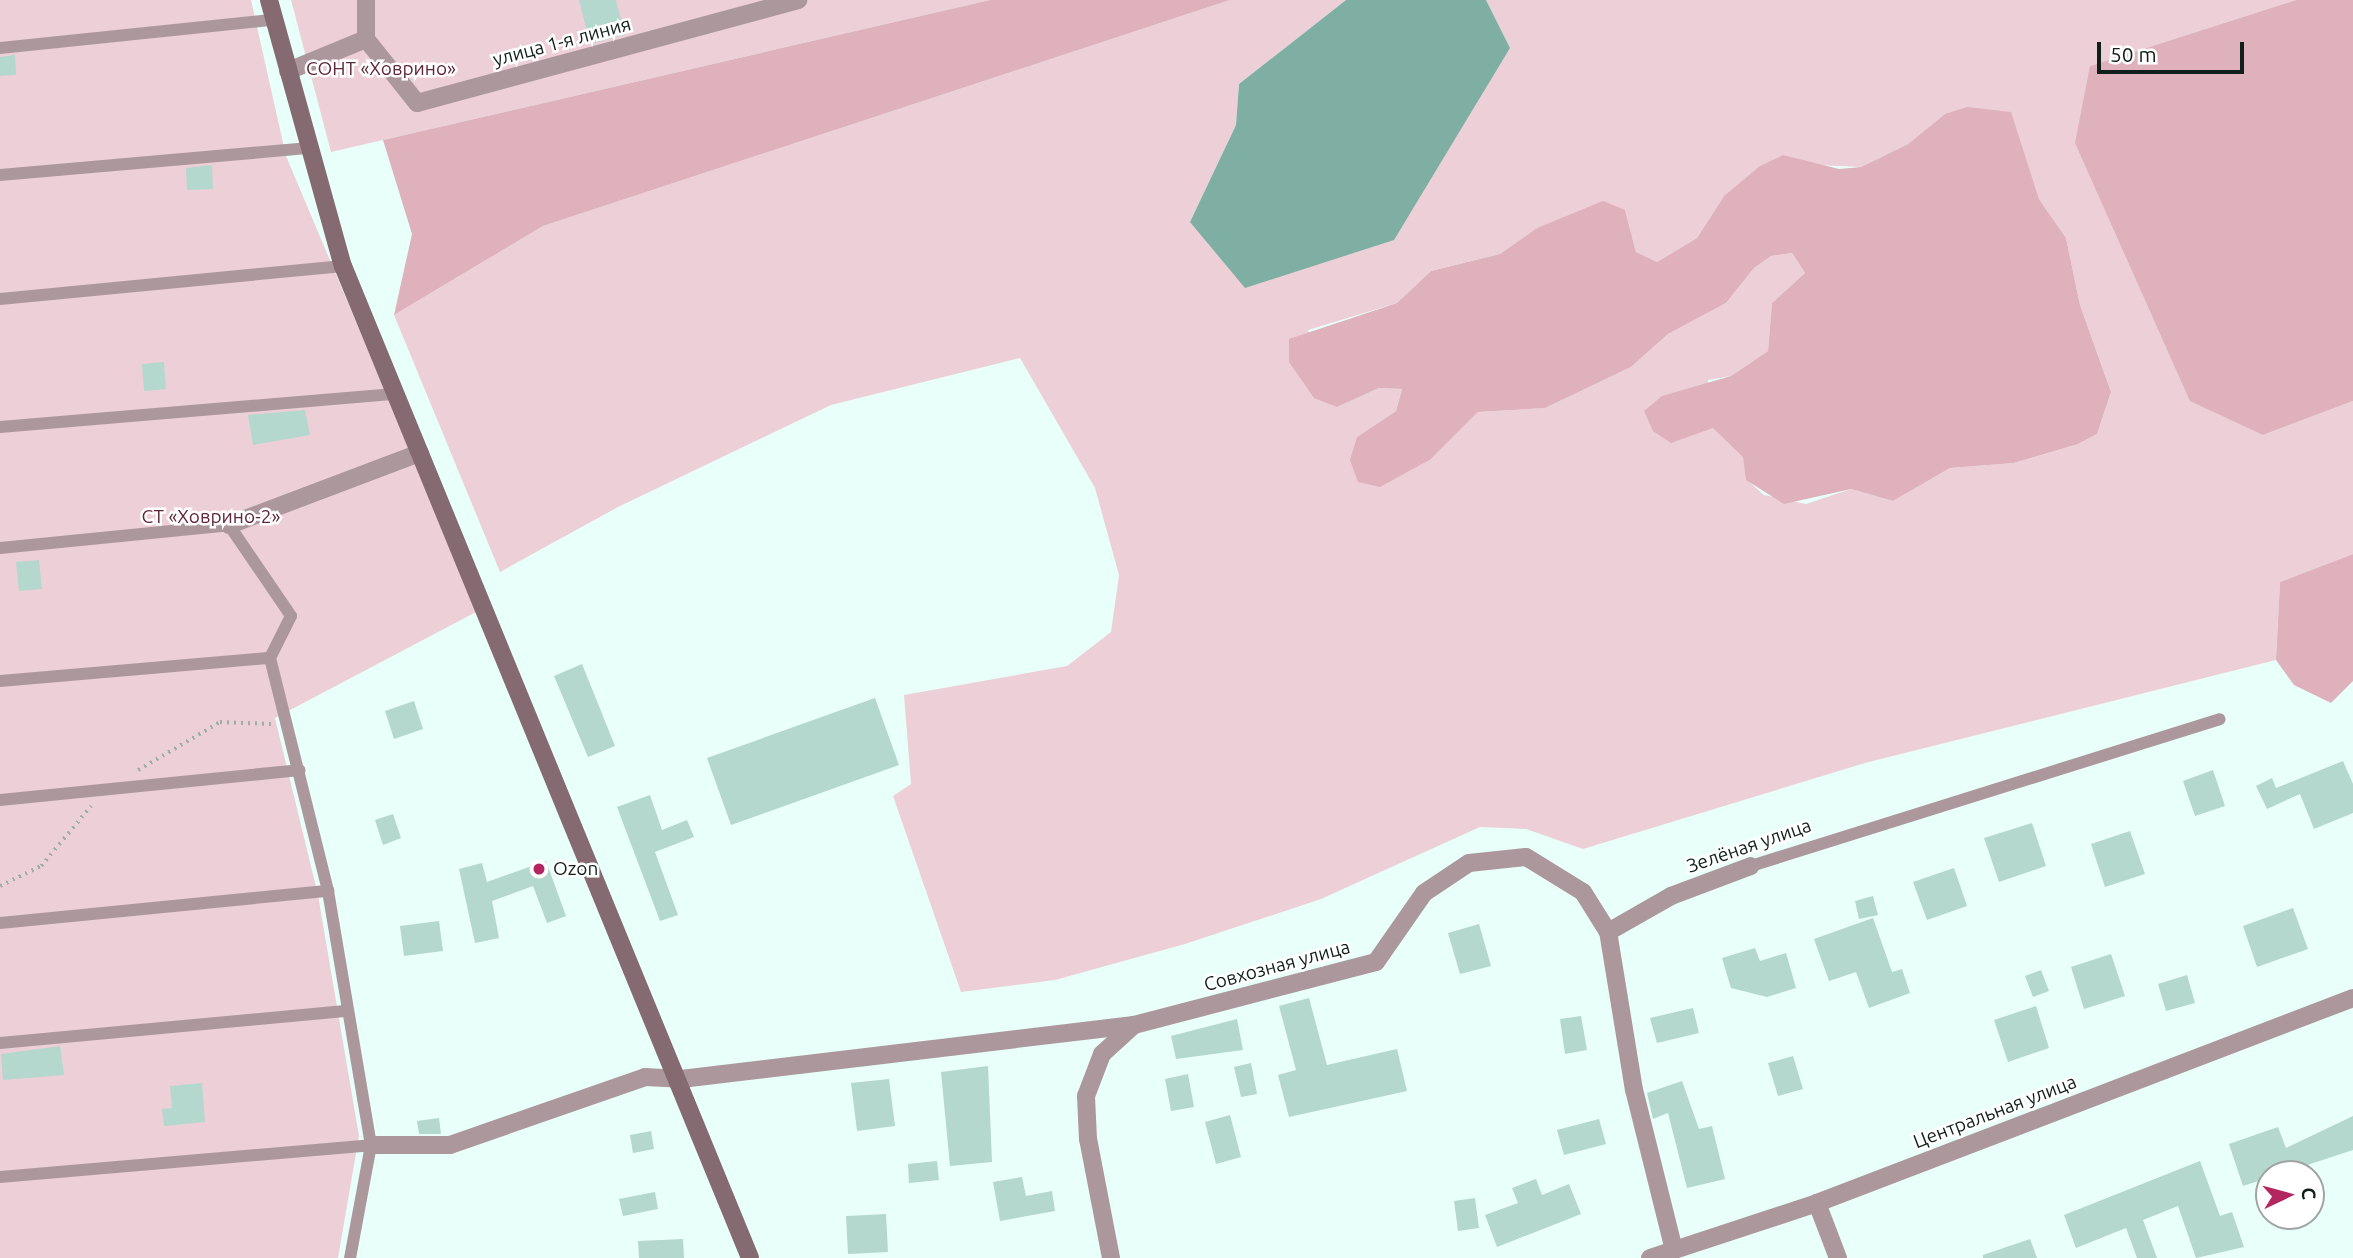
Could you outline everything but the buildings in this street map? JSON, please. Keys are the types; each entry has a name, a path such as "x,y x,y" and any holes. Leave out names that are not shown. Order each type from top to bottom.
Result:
{"street":[{"path":"269,0 343,266 681,1079 750,1258"},
{"path":"288,71 366,39 366,0"},
{"name":"улица 1-я линия","path":"366,39 416,103 798,0"},
{"path":"229,525 420,453"},
{"name":"Совхозная улица","path":"1111,1258 1088,1139 1086,1096 1102,1054 1134,1025 1377,962 1424,893 1469,863 1527,857 1583,892 1608,932"},
{"name":"Зелёная улица","path":"1608,932 1671,896 1751,866"},
{"path":"1608,932 1634,1090 1674,1250"},
{"name":"Центральная улица","path":"1650,1258 1817,1203 2353,998"},
{"path":"372,1145 450,1145 645,1077 681,1079 1134,1025"},
{"path":"1817,1203 1838,1258"}],"lane":[{"path":"0,48 273,20"},
{"path":"0,175 310,148"},
{"path":"0,299 343,266"},
{"path":"0,427 395,394"},
{"path":"0,548 229,525 292,616 270,658 328,891 372,1145 350,1258"},
{"path":"0,681 270,658"},
{"name":"Зелёная улица","path":"1751,866 2220,719"},
{"path":"0,800 299,770"},
{"path":"0,923 328,891"},
{"path":"0,1043 348,1011"},
{"path":"0,1177 372,1145"}],"green space":[{"name":"СТ «Ховрино-2»","path":"0,0 251,0 286,156 478,611 275,718 318,895 359,1136 338,1258 0,1258"},
{"name":"СОНТ «Ховрино»","path":"291,0 990,0 331,152"},
{"path":"1230,0 1346,0 1239,84 1236,125 1190,222 1510,48 1486,0 2296,0 2090,66 2263,435 2353,401 2353,554 2280,582 2276,660 1865,763 1583,849 1526,829 1480,827 1321,899 1185,944 1055,980 961,992 893,796 911,784 904,695 1067,666 1111,632 1119,575 1095,488 1020,358 831,405 618,507 500,572 394,315 543,226","holes":["2010,112 2039,199 2066,238 2080,305 2111,392 2097,434 2078,444 2014,463 1950,468 1893,501 1851,489 1806,504 1764,495 1747,480 1744,457 1731,439 1712,427 1708,380 1731,376 1768,351 1772,303 1805,273 1792,253 1771,256 1754,268 1726,303 1668,334 1631,367 1545,408 1478,412 1431,459 1357,437 1396,411 1402,389 1379,388 1337,407 1308,330 1397,303 1431,271 1500,254 1537,228 1625,210 1636,252 1657,262 1697,238 1724,196 1816,165 1861,167 1908,144 1945,114"]}],"shaded area":[{"path":"990,0 1230,0 543,226 394,315 412,234 383,140"},
{"path":"1346,0 1486,0 1510,48 1394,240 1245,288 1190,222 1236,125 1239,84"},
{"path":"2296,0 2353,0 2353,401 2263,435 2190,401 2075,143 2090,66"},
{"path":"1967,107 2011,112 2039,199 2066,238 2080,305 2111,392 2097,434 2078,444 2014,463 1950,468 1893,501 1851,489 1784,504 1746,480 1743,457 1713,428 1671,443 1653,431 1644,411 1662,396 1731,376 1768,351 1772,303 1805,273 1792,253 1771,256 1754,268 1726,303 1668,334 1631,367 1545,408 1478,412 1431,459 1380,487 1358,482 1350,460 1357,437 1396,411 1402,389 1379,388 1337,407 1314,398 1289,362 1289,339 1397,303 1431,271 1500,254 1537,228 1603,201 1625,210 1636,252 1657,262 1697,238 1724,196 1760,166 1783,155 1839,169 1861,167 1908,144 1945,114"},
{"path":"2353,554 2353,681 2331,703 2294,685 2276,660 2280,582"}],"place":[{"name":"Ozon","path":"539,869"}]}
